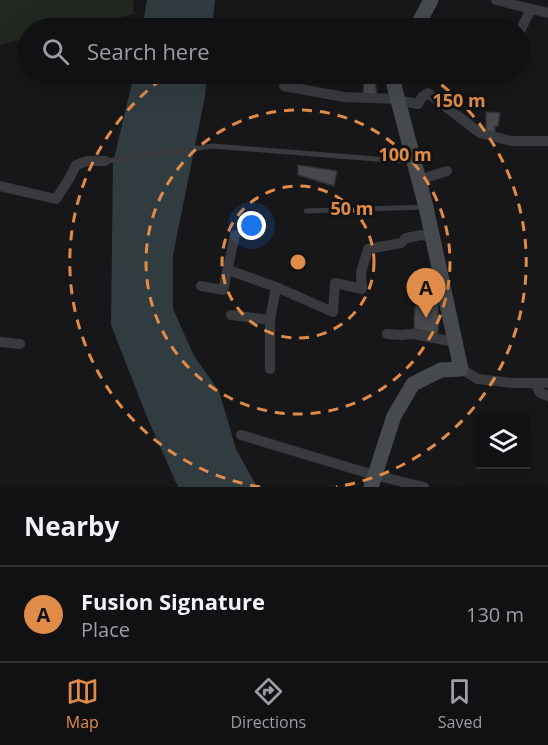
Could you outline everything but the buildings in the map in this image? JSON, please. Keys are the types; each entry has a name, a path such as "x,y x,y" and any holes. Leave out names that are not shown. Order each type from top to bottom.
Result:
{"street":[{"path":"421,18 431,0"},
{"path":"496,0 548,13"},
{"path":"526,18 531,9"},
{"path":"394,84 426,207 461,369"},
{"path":"284,86 344,97 397,99 418,104 428,93 480,133 511,141 548,141"},
{"path":"0,186 56,199 76,165 105,161"},
{"path":"419,180 447,171"},
{"path":"201,286 224,290 235,235"},
{"path":"228,270 276,287 333,312 335,283 362,289 361,273 368,249 402,243 406,238 421,235 433,237"},
{"path":"270,369 270,320 276,287"},
{"path":"231,315 270,320"},
{"path":"387,334 401,336 413,334 455,342"},
{"path":"0,342 20,345"},
{"path":"373,481 394,416 413,384 441,370 461,369 478,379 512,383 548,383"},
{"path":"535,383 540,393 548,396"},
{"path":"241,435 373,481 424,487"}],"lane":[{"path":"105,161 213,146 414,163"},
{"path":"306,211 426,207"}],"shaded area":[{"path":"0,0 133,0 134,14 116,18 18,18 18,40 0,45"},
{"path":"147,0 215,0 213,18 144,18"},
{"path":"132,84 206,84 173,255 173,309 194,356 219,391 236,449 257,487 178,487 147,417 111,325 113,163"}],"place":[{"name":"Fusion Signature","path":"426,318"}]}
